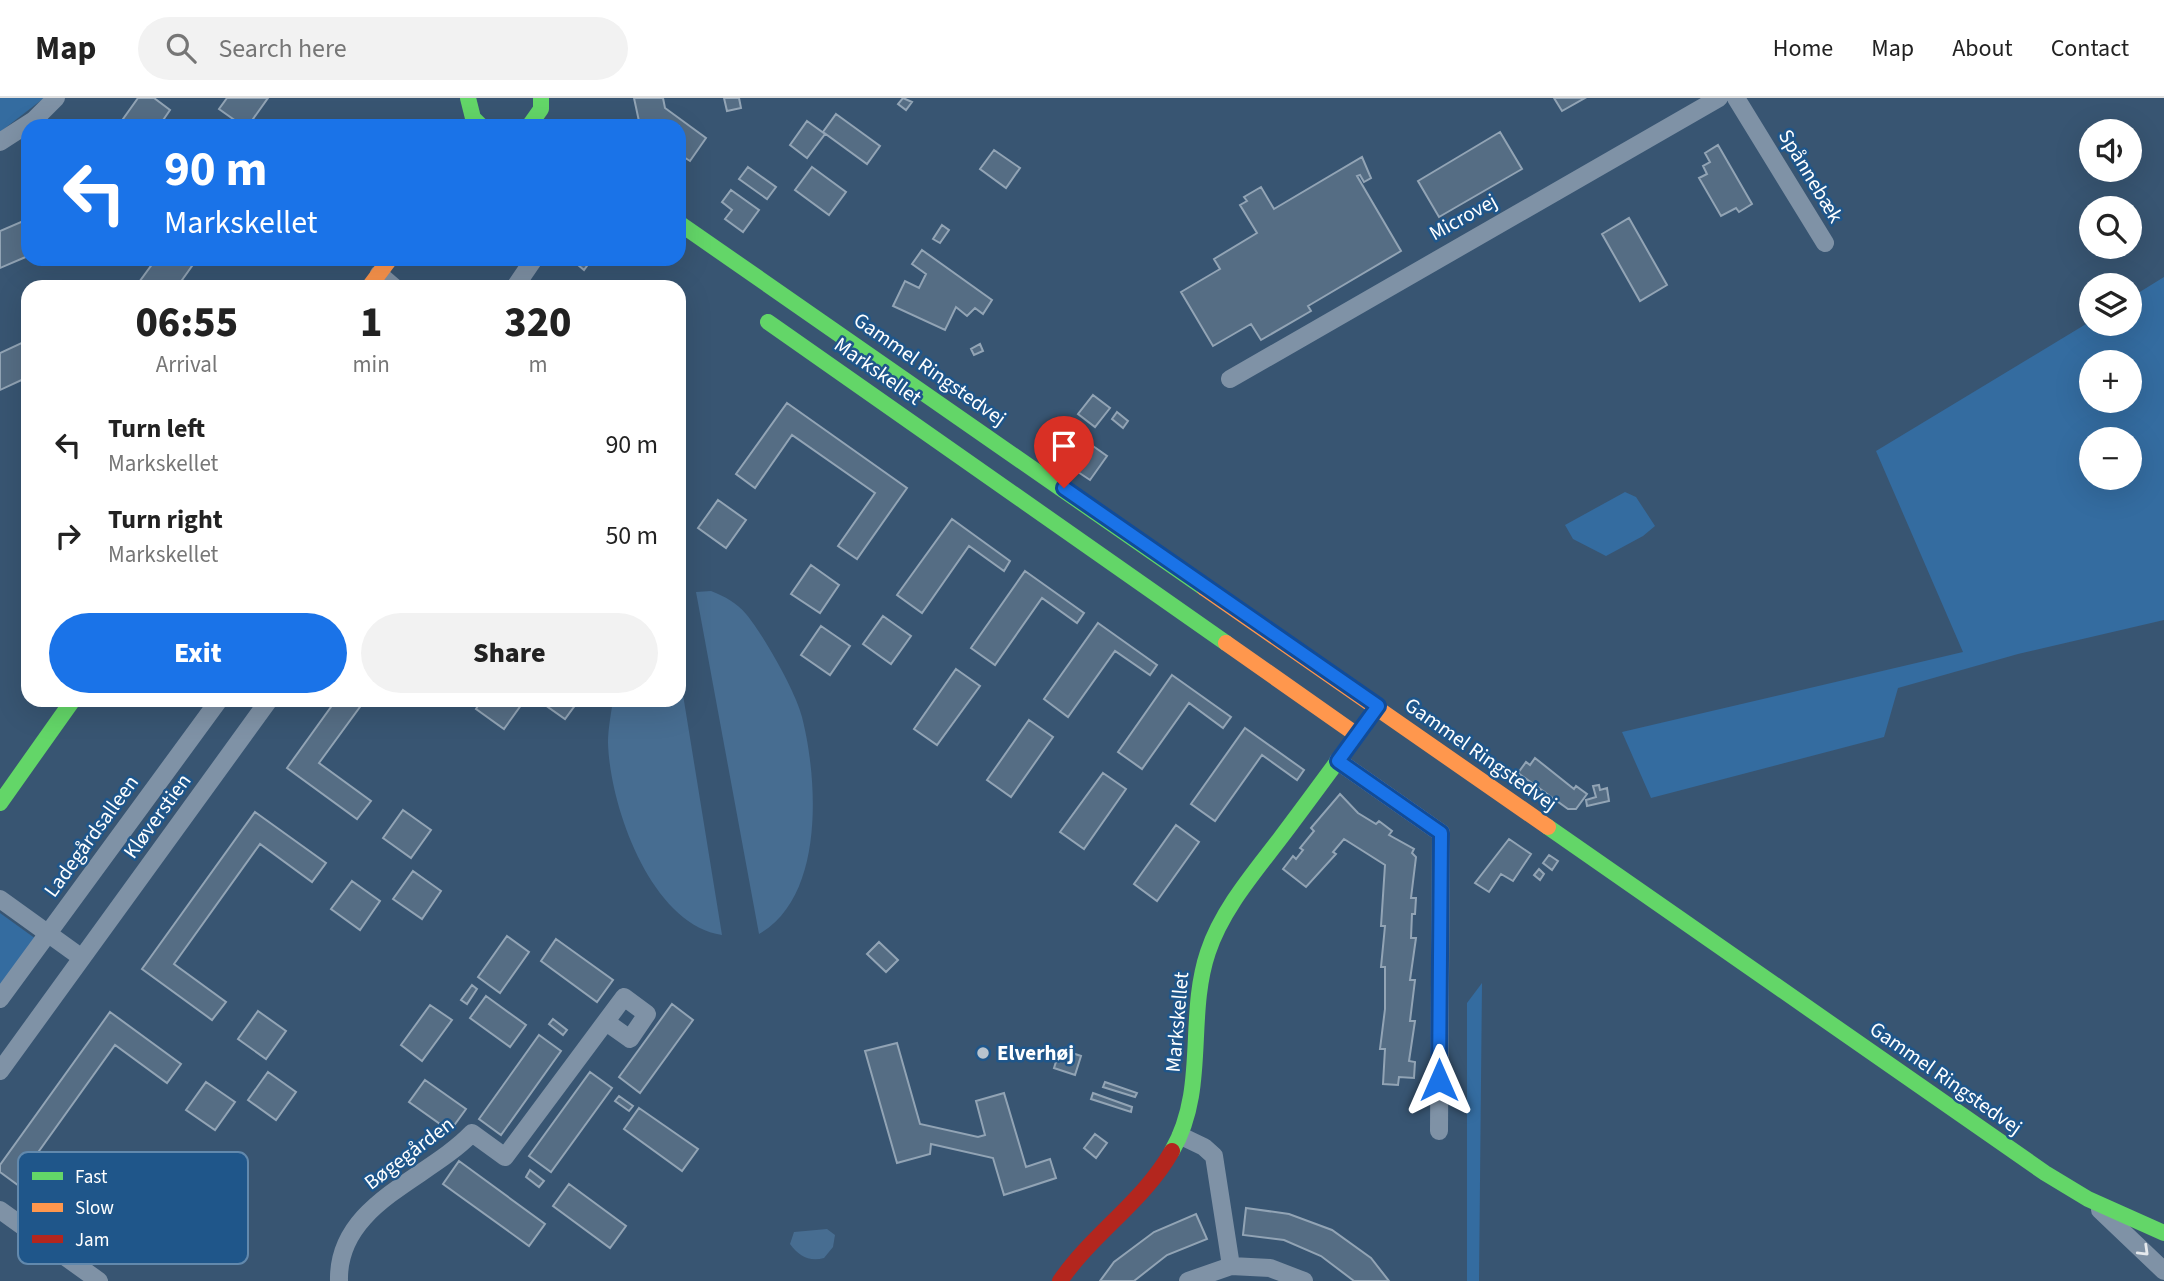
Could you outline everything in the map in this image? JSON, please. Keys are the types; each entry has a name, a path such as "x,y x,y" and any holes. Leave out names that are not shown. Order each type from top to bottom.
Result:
{"street":[{"path":"35,119 56,98"},
{"path":"468,98 474,119"},
{"path":"537,119 541,109 541,98"},
{"name":"Microvej","path":"1230,379 1719,98"},
{"name":"Spånnebæk","path":"1737,98 1825,243"},
{"path":"0,142 21,128"},
{"name":"Gammel Ringstedvej","path":"686,228 1378,706 2045,1173 2088,1199 2164,1233"},
{"path":"374,280 385,266"},
{"name":"Markskellet","path":"768,322 1357,735"},
{"path":"962,457 981,430"},
{"name":"Markskellet","path":"1060,1281 1077,1256 1154,1179 1181,1136 1194,1084 1198,1004 1208,951 1255,873 1378,706"},
{"path":"0,803 68,707"},
{"name":"Ladegårdsalleen","path":"0,999 214,707"},
{"name":"Kløverstien","path":"0,1070 264,707"},
{"path":"1338,761 1441,833 1439,1131"},
{"path":"0,899 82,958"},
{"name":"Bøgegården","path":"339,1281 341,1253 365,1215 455,1151 472,1133 505,1157 606,1022"},
{"path":"1181,1136 1204,1147 1214,1156 1231,1266"},
{"path":"2088,1199 2164,1270"},
{"path":"0,1210 18,1223"},
{"path":"75,1264 99,1281"},
{"path":"1188,1281 1231,1266 1270,1268 1304,1281"}],"shaded area":[{"path":"0,98 44,98 0,132"},
{"path":"2164,277 2164,620 2018,654 1898,688 1884,737 1651,798 1622,732 1963,652 1876,451 2079,328 2079,336 2142,336 2142,291"},
{"path":"1625,492 1636,497 1655,526 1643,536 1606,556 1573,539 1565,525"},
{"path":"711,591 739,606 761,635 799,706 807,743 813,804 806,866 796,893 780,917 759,934 696,592"},
{"path":"612,707 685,707 722,935 697,926 675,909 655,886 639,859 617,798 608,738"},
{"path":"0,913 36,939 0,989"},
{"path":"1482,983 1479,1281 1467,1281 1467,1003"},
{"path":"827,1229 835,1235 833,1247 824,1258 805,1257 790,1244 794,1232"}],"building":[{"path":"138,98 154,98 170,110 164,119 123,119"},
{"path":"227,98 268,98 253,119 233,119 219,109"},
{"path":"634,98 663,98 665,108 680,119 638,119"},
{"path":"724,98 739,98 741,108 727,111"},
{"path":"903,98 912,102 906,110 898,104"},
{"path":"1554,98 1585,98 1562,111"},
{"path":"836,114 880,146 867,164 823,132"},
{"path":"807,121 825,134 807,158 790,145"},
{"path":"686,123 706,138 690,161 686,158"},
{"path":"1500,132 1522,169 1439,217 1418,181"},
{"path":"1718,145 1752,204 1739,212 1736,208 1721,216 1699,178 1707,174 1703,166 1710,162 1705,153"},
{"path":"994,150 1020,168 1006,188 980,169"},
{"path":"1362,157 1371,178 1364,182 1360,175 1357,176 1401,251 1308,306 1311,311 1261,340 1251,324 1213,346 1181,292 1220,269 1214,259 1257,233 1240,205 1247,201 1244,197 1261,187 1274,209"},
{"path":"748,167 776,187 767,199 739,179"},
{"path":"812,167 846,192 829,215 795,190"},
{"path":"731,190 759,210 743,232 725,219 732,210 722,202"},
{"path":"1629,218 1667,285 1640,301 1602,234"},
{"path":"21,222 21,259 0,268 0,231"},
{"path":"942,225 949,230 940,243 933,239"},
{"path":"922,250 992,300 983,314 975,308 967,316 956,307 945,330 893,306 905,281 919,288 926,274 912,264"},
{"path":"151,266 192,266 182,280 141,280"},
{"path":"21,343 21,380 0,390 0,353"},
{"path":"980,344 983,351 974,355 971,349"},
{"path":"1093,395 1110,408 1095,427 1078,414"},
{"path":"787,403 907,488 857,559 838,546 875,493 792,435 755,488 736,474"},
{"path":"1117,412 1128,421 1123,428 1112,419"},
{"path":"1073,441 1088,452 1093,446 1107,456 1090,480 1060,460"},
{"path":"718,500 746,520 726,548 698,528"},
{"path":"952,519 1010,561 1004,571 969,546 922,613 897,595"},
{"path":"811,565 839,585 820,613 791,594"},
{"path":"1025,571 1084,613 1077,623 1042,598 995,665 971,648"},
{"path":"883,616 911,636 891,664 863,644"},
{"path":"1098,623 1157,665 1150,675 1115,651 1068,717 1044,699"},
{"path":"821,626 850,646 830,675 801,655"},
{"path":"956,669 980,686 937,745 914,729"},
{"path":"1172,675 1231,717 1223,728 1189,703 1142,769 1118,752"},
{"path":"331,707 360,707 319,763 371,801 357,819 287,768"},
{"path":"477,707 520,707 504,729 476,709"},
{"path":"548,707 574,707 565,719"},
{"path":"1029,720 1053,737 1011,797 987,780"},
{"path":"1245,728 1304,770 1297,780 1262,755 1215,821 1191,804"},
{"path":"1535,758 1574,789 1576,786 1587,794 1576,809 1568,809 1518,773 1526,762 1530,765"},
{"path":"1103,773 1126,789 1084,849 1060,832"},
{"path":"1599,785 1600,790 1607,788 1609,801 1587,806 1586,800 1596,797 1593,786"},
{"path":"1340,794 1358,813 1376,824 1379,821 1392,831 1389,835 1414,849 1412,853 1416,857 1411,898 1416,898 1411,938 1416,938 1410,980 1415,980 1410,1021 1415,1021 1409,1061 1415,1062 1414,1078 1399,1077 1398,1085 1383,1084 1385,1049 1380,1049 1385,1009 1385,967 1381,967 1385,926 1381,926 1385,865 1344,839 1333,852 1336,854 1306,887 1283,869 1293,856 1296,859 1303,850 1300,848 1314,831 1311,828"},
{"path":"403,810 431,830 411,858 383,838"},
{"path":"255,812 326,863 312,882 260,844 174,964 226,1002 212,1020 142,969"},
{"path":"1176,825 1199,842 1157,901 1134,884"},
{"path":"1509,839 1531,854 1513,881 1501,874 1489,892 1475,883"},
{"path":"1549,855 1558,861 1552,870 1543,863"},
{"path":"1539,869 1544,874 1540,880 1534,875"},
{"path":"413,871 441,891 422,919 393,899"},
{"path":"352,881 380,901 360,930 331,909"},
{"path":"507,936 529,952 500,993 478,977"},
{"path":"556,939 613,980 597,1002 541,961"},
{"path":"879,942 898,960 886,972 867,954"},
{"path":"472,985 477,989 467,1004 461,1000"},
{"path":"486,996 526,1025 510,1047 470,1018"},
{"path":"672,1004 693,1020 640,1093 619,1077"},
{"path":"430,1005 452,1020 422,1061 401,1045"},
{"path":"258,1011 286,1031 266,1059 238,1039"},
{"path":"110,1012 181,1064 167,1083 115,1045 38,1152 18,1152 18,1185 0,1172 0,1165"},
{"path":"553,1019 567,1030 563,1035 549,1024"},
{"path":"539,1035 561,1051 501,1135 479,1119"},
{"path":"897,1043 920,1124 978,1137 985,1135 976,1101 1004,1093 1026,1167 1050,1159 1056,1178 1004,1195 993,1158 931,1144 930,1154 897,1163 865,1051"},
{"path":"1060,1049 1081,1056 1075,1075 1054,1068"},
{"path":"268,1072 296,1092 276,1120 248,1100"},
{"path":"590,1072 612,1088 551,1172 529,1156"},
{"path":"425,1080 466,1109 450,1131 409,1102"},
{"path":"206,1082 235,1102 215,1130 186,1110"},
{"path":"1105,1082 1137,1093 1135,1097 1103,1087"},
{"path":"1093,1093 1132,1107 1131,1112 1091,1099"},
{"path":"619,1096 633,1106 629,1111 615,1101"},
{"path":"639,1108 698,1149 682,1171 624,1129"},
{"path":"1095,1134 1107,1143 1096,1158 1084,1148"},
{"path":"459,1161 545,1224 529,1246 443,1184"},
{"path":"530,1170 544,1181 539,1187 526,1177"},
{"path":"569,1184 626,1226 610,1248 553,1206"},
{"path":"1246,1208 1289,1214 1332,1230 1371,1258 1389,1281 1354,1281 1321,1256 1284,1240 1243,1235"},
{"path":"1196,1214 1207,1239 1167,1255 1134,1281 1100,1281 1114,1262 1154,1232"}],"traffic: fast":[{"path":"468,98 474,119"},
{"path":"534,119 541,109 541,98"},
{"path":"686,228 1204,588"},
{"path":"768,322 1226,643"},
{"path":"1172,1151 1190,1103 1198,1002 1208,952 1214,937 1239,893 1378,706"},
{"path":"0,803 68,707"},
{"path":"1548,827 2045,1173 2088,1199 2164,1233"}],"traffic: slow":[{"path":"374,280 385,266"},
{"path":"1204,588 1548,827"},
{"path":"1226,643 1357,735"}],"traffic: jam":[{"path":"1060,1281 1087,1247 1147,1186 1172,1151"}],"place":[{"name":"Elverhøj","path":"983,1053"}],"route":[{"path":"1064,488 1378,706 1338,761 1441,833 1439,1080"}]}
